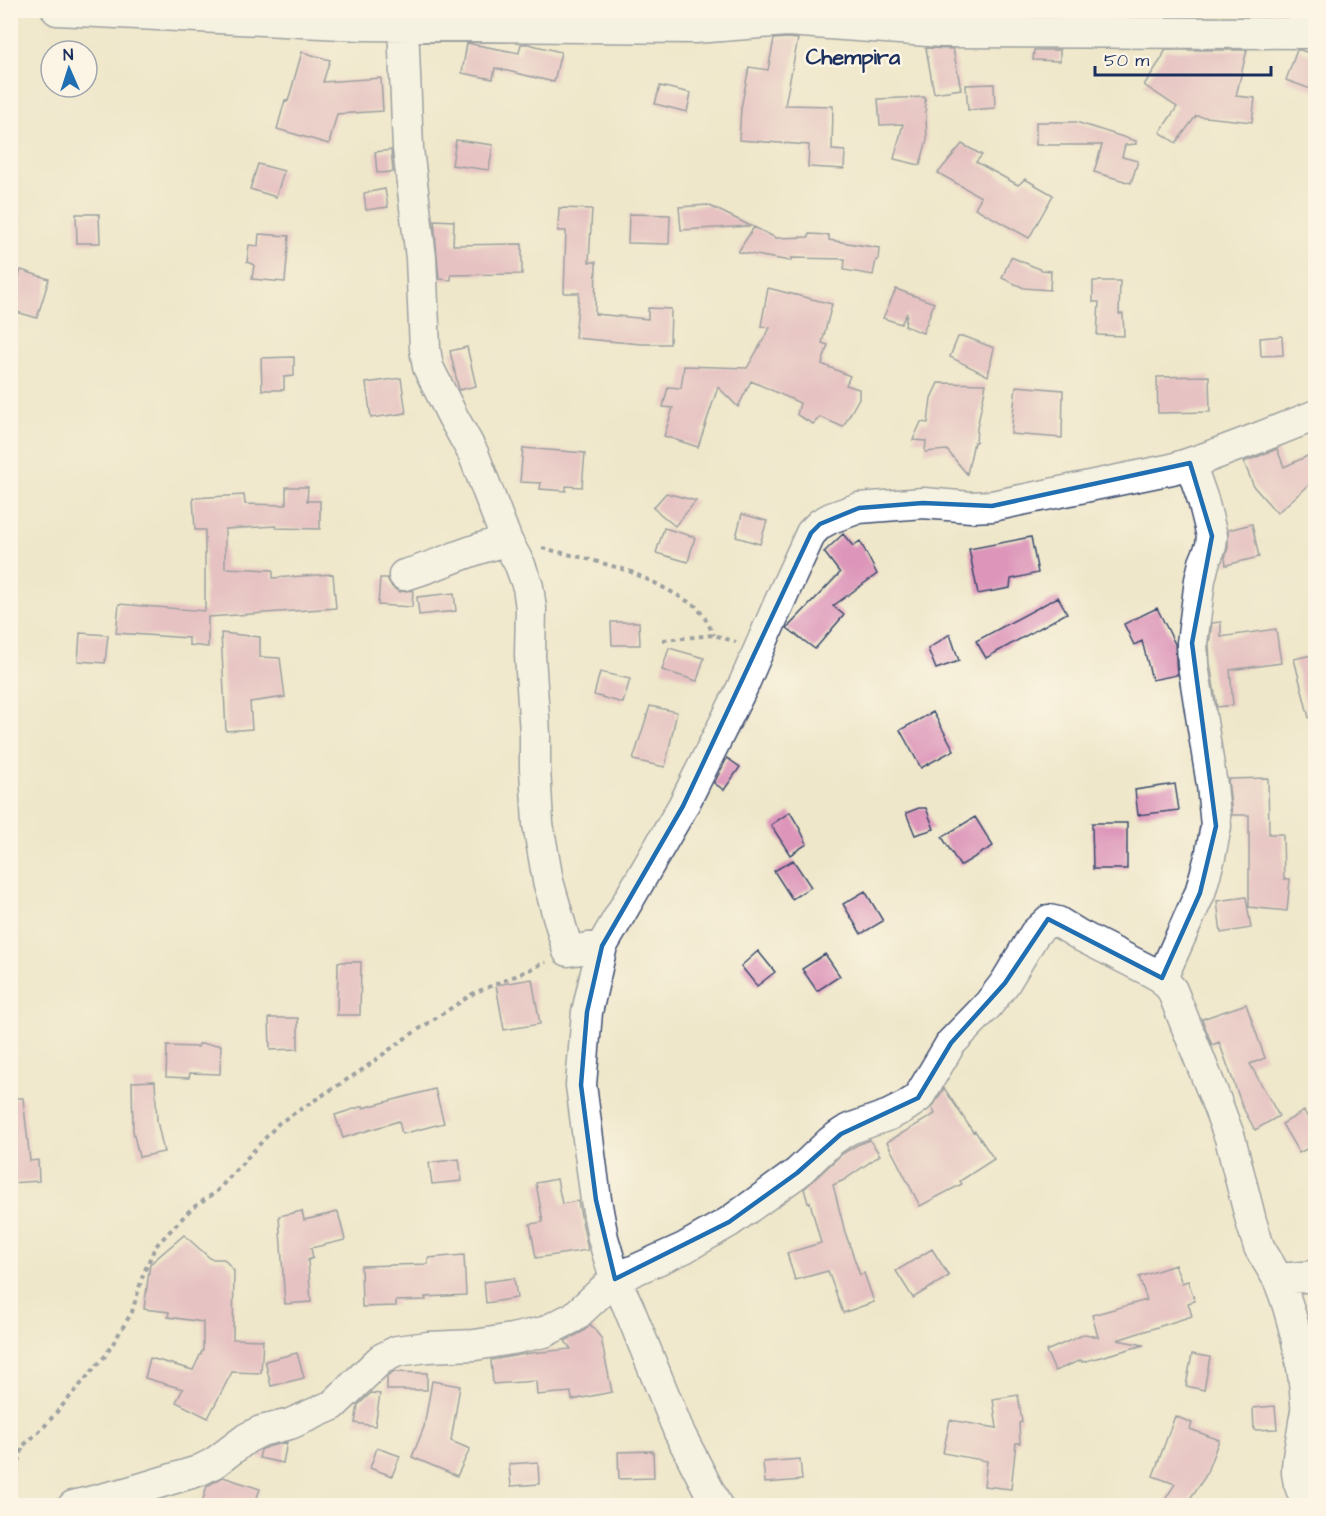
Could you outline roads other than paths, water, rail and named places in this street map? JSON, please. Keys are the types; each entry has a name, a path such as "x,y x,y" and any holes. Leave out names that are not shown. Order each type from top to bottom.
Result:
{"street":[{"path":"57,10 361,18 403,25 695,28 788,21 942,32 1316,33"},
{"path":"403,25 408,149 421,258 425,349 428,367 473,453 507,542 520,565 528,587 531,608 530,655 538,824 548,881 568,951 602,946"},
{"path":"717,1506 679,1432 615,1278 603,1238 581,1085 587,1012 602,946 683,806 743,686 811,533 831,518 859,508 922,503 971,507 992,506 1172,469 1316,415"},
{"path":"1162,978 1200,893 1216,826 1212,785 1193,666 1192,643 1200,580 1212,536 1190,463"},
{"path":"404,575 429,568 472,550 507,542"},
{"path":"74,1506 198,1471 214,1463 247,1438 261,1431 290,1424 333,1405 381,1359 397,1351 475,1345 544,1332 574,1317 615,1278 684,1248 729,1222 797,1173 840,1134 889,1115 918,1098 951,1043 988,1005 1005,983 1035,933 1046,921 1052,920 1162,978 1172,990 1230,1138 1259,1247 1287,1298 1300,1358 1306,1406 1296,1473 1299,1485 1311,1506"},
{"path":"1278,1279 1316,1276"}],"district":[{"name":"Chempira","path":"853,57"}]}
